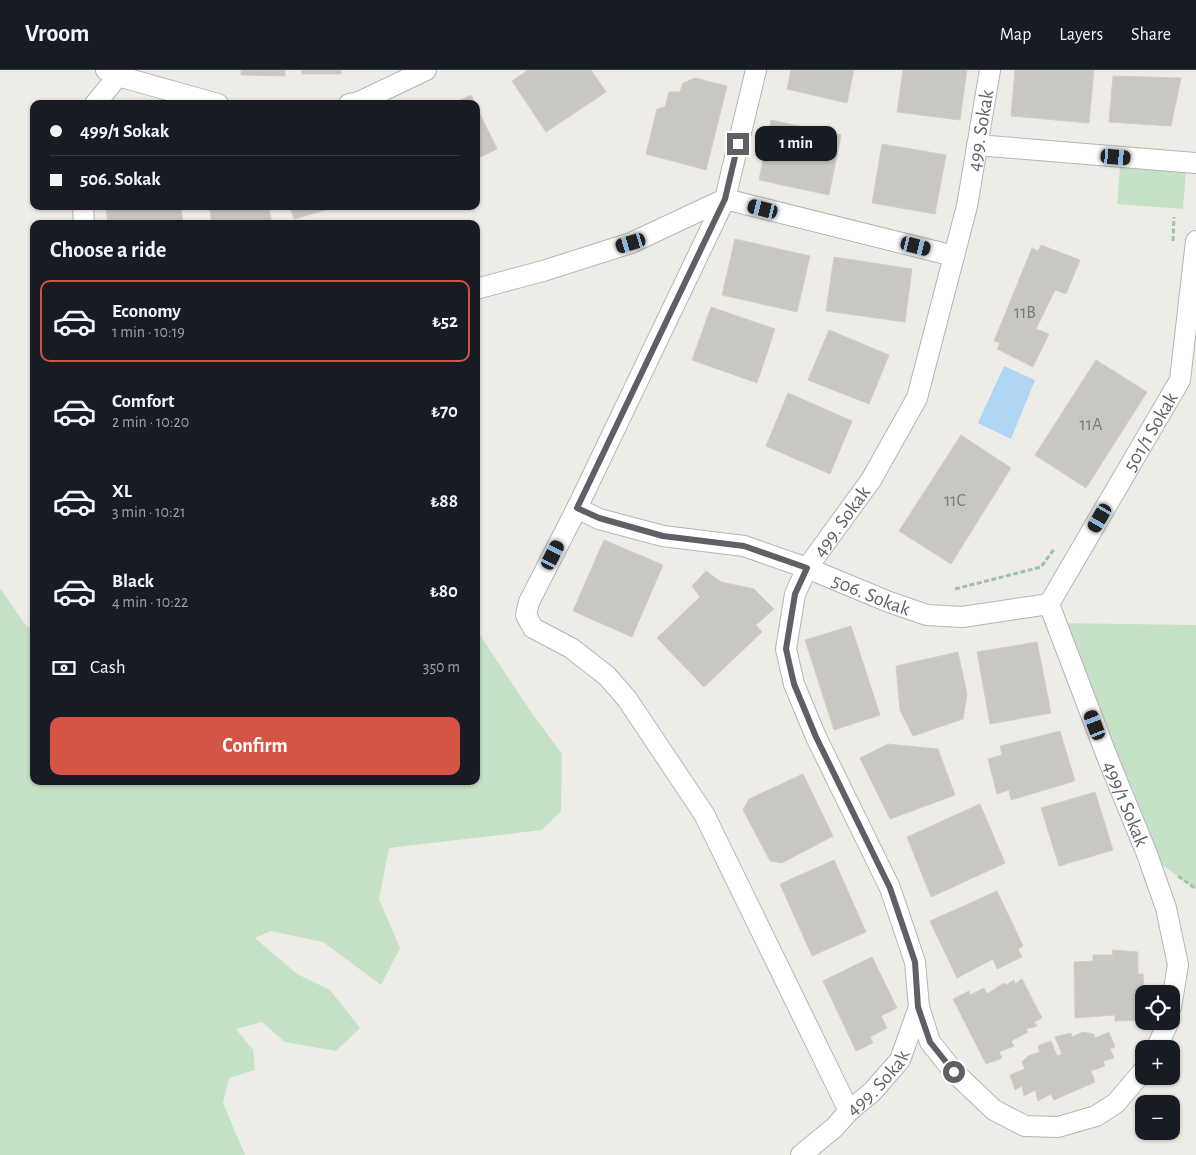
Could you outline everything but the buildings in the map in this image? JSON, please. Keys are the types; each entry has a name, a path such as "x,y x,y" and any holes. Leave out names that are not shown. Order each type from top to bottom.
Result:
{"street":[{"path":"363,100 426,70"},
{"path":"756,70 725,199 530,602 526,615 533,628 571,648 607,676 626,699 704,814 849,1111"},
{"name":"499. Sokak","path":"801,1155 835,1127 849,1111 872,1092 900,1060 918,1007 915,962 890,888 816,737 794,684 786,649 795,594 807,568 871,480 917,398 967,206 990,70"},
{"path":"97,100 114,72 205,100"},
{"path":"977,145 1196,163"},
{"path":"480,288 543,271 631,243 725,199 954,256"},
{"name":"501/1 Sokak","path":"1049,604 1188,381 1196,241"},
{"name":"506. Sokak","path":"577,508 599,518 663,536 744,546 807,568 889,602 927,615 962,617 1049,604"},
{"name":"499/1 Sokak","path":"1049,604 1108,759 1147,854 1166,908 1178,965 1175,985"},
{"path":"918,1007 930,1042 954,1072 994,1110 1026,1126 1058,1127 1096,1116 1116,1102 1135,1080"}],"path":[{"path":"1172,245 1174,217"},
{"path":"956,589 1041,567 1057,545"}],"green space":[{"path":"1120,167 1186,170 1183,209 1117,204"},
{"path":"0,588 27,627 30,627 30,785 480,785 480,635 531,712 562,754 561,811 542,830 389,848 379,899 400,948 381,985 323,942 271,931 255,938 297,974 330,990 360,1028 336,1051 285,1042 262,1022 236,1029 253,1050 255,1070 229,1078 223,1103 245,1155 0,1155"},
{"path":"1057,623 1196,625 1196,889 1147,854"}],"water":[{"path":"1004,366 1035,380 1011,439 978,423"}],"route":[{"path":"738,144 725,199 577,508 599,518 663,536 744,546 807,568 795,594 786,649 794,684 816,737 890,888 915,962 918,1007 930,1042 954,1072"}]}
